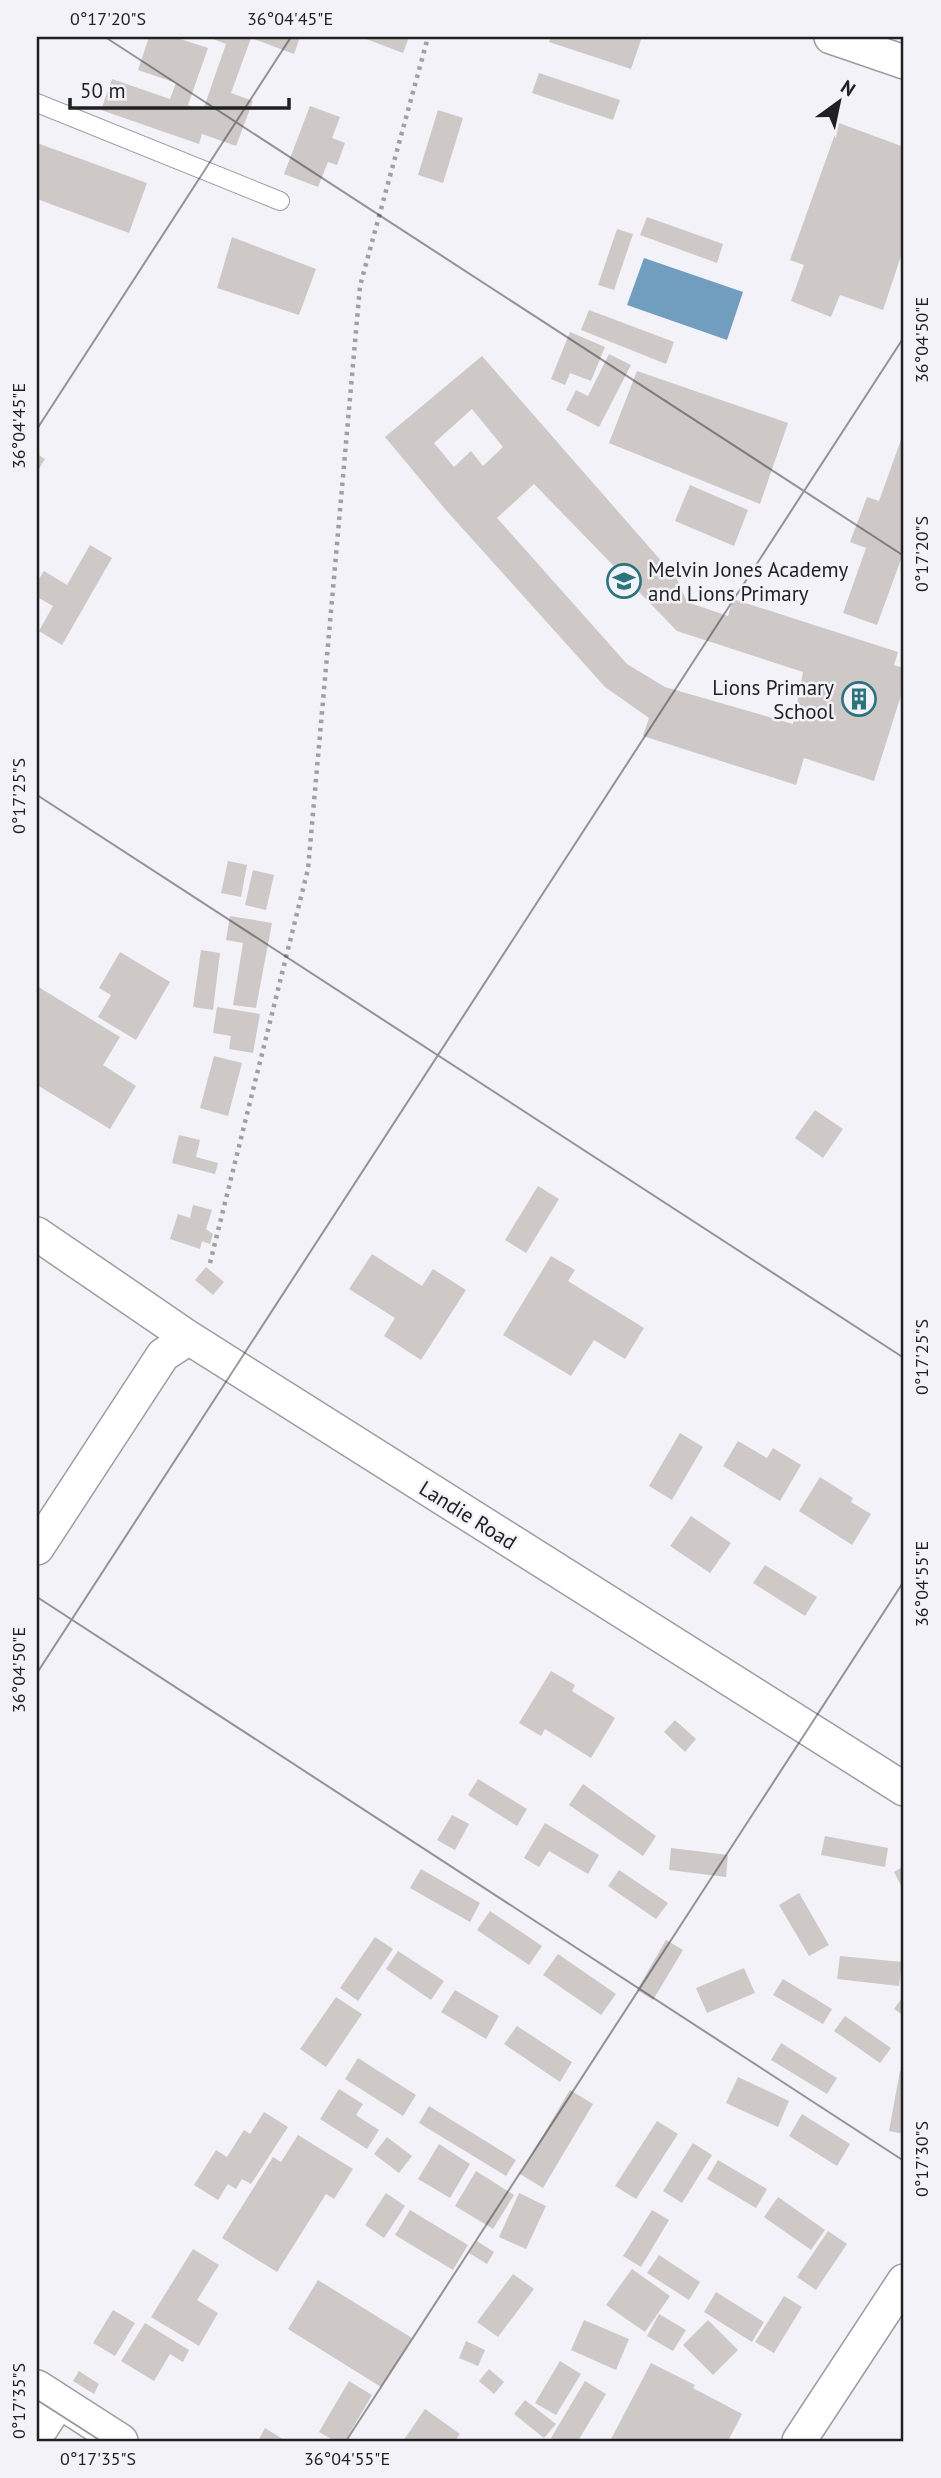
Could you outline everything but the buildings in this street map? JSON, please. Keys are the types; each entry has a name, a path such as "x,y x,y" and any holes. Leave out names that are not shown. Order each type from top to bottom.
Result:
{"street":[{"path":"831,37 904,62"},
{"name":"Landie Road","path":"37,1234 189,1338 904,1789"},
{"path":"37,1548 163,1355 189,1338"},
{"path":"799,2441 904,2281"},
{"path":"37,2435 48,2394 121,2441"}],"lane":[{"path":"37,103 280,201"}],"path":[{"path":"210,1263 308,869 360,286 428,37"}],"water":[{"path":"644,258 743,292 727,340 627,305"}],"place":[{"name":"Melvin Jones Academy and Lions Primary","path":"624,581"},
{"name":"Lions Primary School","path":"859,699"}]}
